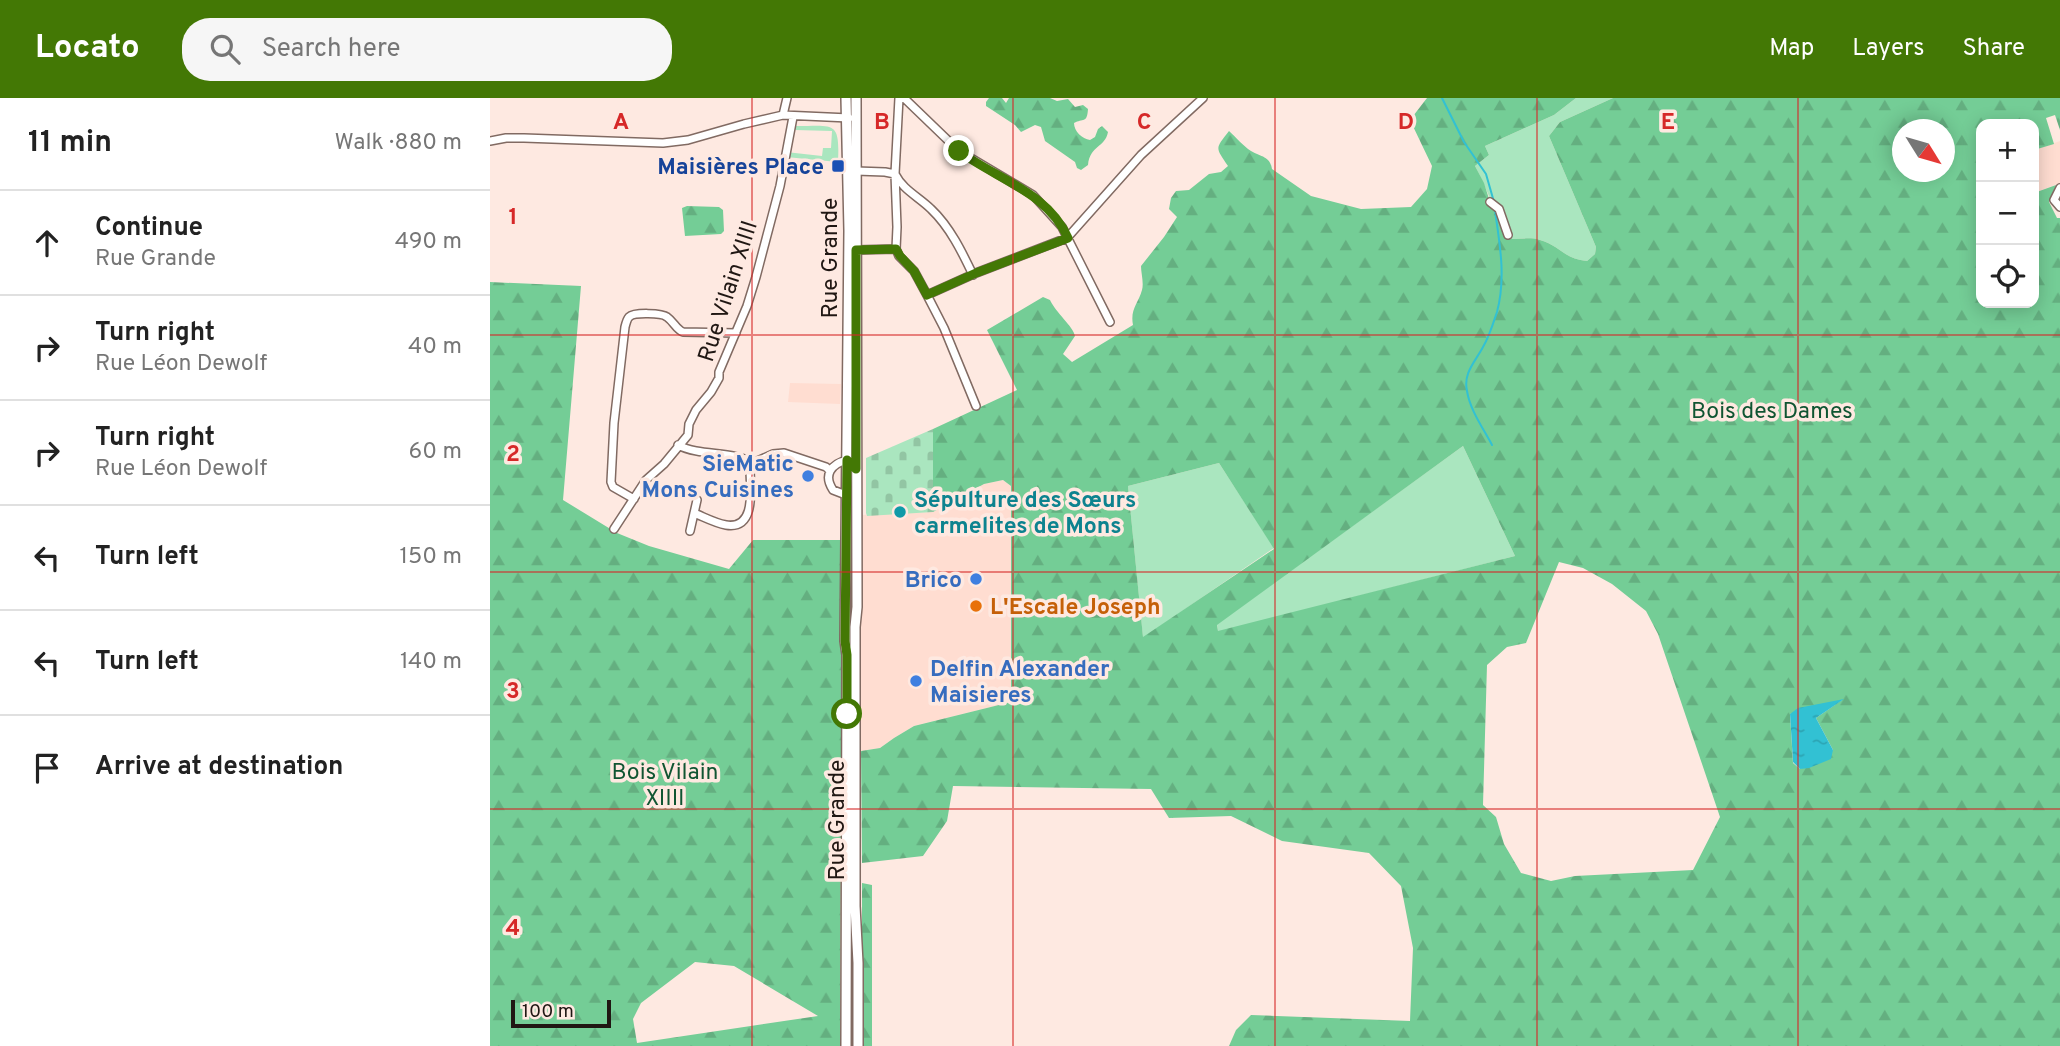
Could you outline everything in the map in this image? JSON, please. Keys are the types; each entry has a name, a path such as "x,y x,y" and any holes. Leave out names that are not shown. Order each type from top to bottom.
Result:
{"main road":[{"name":"Rue Grande","path":"846,98 849,231 845,641 846,1046"},
{"name":"Rue Grande","path":"856,98 855,906 859,1046"}],"street":[{"path":"783,115 786,98"},
{"path":"901,98 895,174 896,249 914,271 927,295 976,406"},
{"path":"901,98 959,151 1033,195 1062,227 1110,322"},
{"path":"927,295 1068,238 1136,160 1203,98"},
{"path":"490,141 524,138 663,144 688,141 783,115 856,119"},
{"name":"Rue Vilain XIIII","path":"614,530 646,480 664,464 688,435 689,424 696,410 711,393 719,378 747,306 766,243 793,117"},
{"path":"856,171 895,174"},
{"path":"895,174 901,185 936,214 960,248 973,275"},
{"path":"2060,188 2054,200 2060,207"},
{"path":"1493,204 1508,235"},
{"path":"856,250 896,249"},
{"path":"634,499 613,487 611,482 614,423 628,318 634,314 659,314 684,332 736,333"},
{"path":"678,445 692,452 743,459 752,463 773,454 784,453 830,470"},
{"path":"846,495 831,487 828,477 830,470 836,463 847,460 856,469"},
{"path":"694,513 729,526 744,519 750,509 752,463"},
{"path":"690,530 697,500"}],"shaded area":[{"path":"2060,141 2060,183 2039,191 2039,182 2039,148"},
{"path":"790,383 841,384 840,404 788,402"},
{"path":"1003,480 1011,486 1011,702 914,726 880,748 861,751 861,515 933,512 984,484"}],"green space":[{"path":"989,98 1002,98 1006,103 1009,98 1050,98 1057,101 1068,99 1075,107 1083,105 1088,109 1086,119 1074,123 1081,136 1090,140 1102,126 1108,132 1089,158 1088,165 1081,170 1075,162 1045,141 1041,127 1035,125 1021,132 986,106"},
{"name":"Bois des Dames","path":"1427,98 1576,98 1554,115 1485,146 1489,155 1475,166 1490,202 1497,206 1505,230 1512,239 1540,240 1573,258 1587,261 1595,254 1596,247 1549,136 1560,122 1613,98 2060,98 2060,130 2055,115 2046,118 2054,144 2039,148 2039,119 1976,119 1976,308 2039,308 2039,191 2056,185 2049,202 2057,218 2060,218 2060,1046 1229,1046 1236,1030 1251,1015 1410,1021 1413,948 1401,886 1369,853 1282,841 1231,816 1169,818 1151,789 953,786 947,821 923,856 862,863 861,751 880,748 914,726 1011,702 1011,486 1003,480 984,484 933,512 933,429 1017,390 987,330 1043,297 1050,300 1074,332 1075,336 1063,354 1072,362 1133,325 1133,311 1143,287 1141,266 1177,217 1169,209 1171,198 1176,191 1189,190 1209,174 1221,172 1228,166 1218,148 1229,131 1248,149 1267,159 1272,169 1311,196 1361,209 1411,207 1427,189 1432,166 1410,120","holes":["1463,446 1515,556 1218,631 1217,625","1219,463 1274,549 1143,637 1128,486","1559,562 1583,568 1612,584 1646,611 1658,634 1720,817 1693,870 1575,876 1551,881 1521,873 1504,844 1496,817 1483,805 1487,665 1507,647 1526,643","1842,700 1816,718 1833,750 1800,769 1793,763 1790,714"]},
{"path":"1576,98 1613,98 1560,122 1549,136 1596,247 1595,254 1587,261 1573,258 1540,240 1512,239 1496,213 1475,166 1489,155 1485,146 1554,115"},
{"path":"796,126 832,128 838,139 838,162 786,157 786,152 822,156 823,148 831,148 832,131 795,130"},
{"path":"719,207 723,210 724,231 721,234 685,236 682,208"},
{"name":"Bois Vilain XIIII","path":"490,282 581,286 563,500 617,533 649,546 729,569 753,540 842,540 840,1046 490,1046","holes":["695,962 734,966 818,1016 637,1043 633,1019 641,1003"]},
{"path":"933,429 933,512 867,516 866,458"},
{"path":"1463,446 1515,556 1218,632 1217,624"},
{"path":"1219,463 1274,548 1143,638 1128,486"},
{"path":"862,883 872,885 872,1046 862,1046"}],"water":[{"path":"1844,699 1816,718 1833,750 1831,759 1800,769 1793,762 1790,714 1798,708"}],"waterway":[{"path":"1442,98 1464,142 1486,174 1494,202"},
{"path":"1492,445 1477,419 1466,385 1471,368 1489,335 1500,299 1501,262 1495,211"}],"place":[{"name":"Maisières Place","path":"838,166"},
{"name":"SieMatic Mons Cuisines","path":"808,476"},
{"name":"Sépulture des Sœurs carmelites de Mons","path":"900,512"},
{"name":"Brico","path":"976,579"},
{"name":"L'Escale Joseph","path":"976,606"},
{"name":"Delfin Alexander Maisieres","path":"916,681"}],"route":[{"path":"847,714 847,460 856,469 856,250 896,249 914,271 927,295 1068,238 1055,218 1027,190 959,151"}]}
